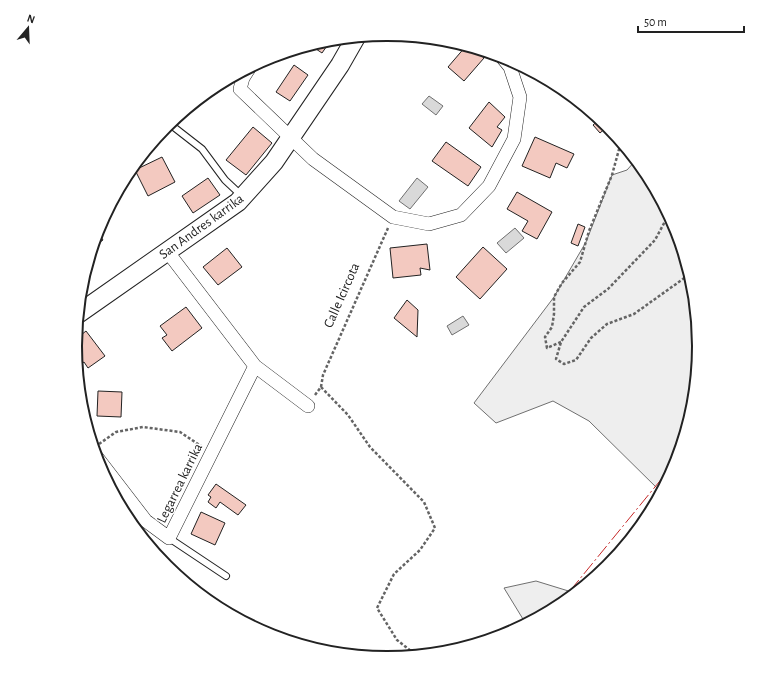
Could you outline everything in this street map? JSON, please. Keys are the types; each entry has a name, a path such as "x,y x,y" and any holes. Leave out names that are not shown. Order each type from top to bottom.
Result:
{"street":[{"name":"San Andres karrika","path":"85,309 238,202 274,162 340,65 352,43"},
{"path":"242,78 240,89 313,158 394,217 429,224 461,216 489,186 514,139 520,97 510,66"},
{"path":"167,251 255,366 308,406"},
{"name":"Legarrea karrika","path":"110,474 146,521 169,538 255,366"}],"lane":[{"path":"175,128 202,149 225,180 243,197"},
{"path":"169,538 226,576"}],"path":[{"path":"561,342 547,348 545,337 552,328 554,297 562,283 580,262 589,231 612,175 619,149"},
{"name":"Calle Icircota","path":"308,406 321,387 323,375 394,217"},
{"path":"665,220 655,240 608,289 584,307 561,342 556,359 564,364 576,360 591,338 607,324 634,314 684,278"},
{"path":"321,387 348,415 370,448 424,502 435,528 420,550 394,574 377,608 397,640 409,650"},
{"path":"98,444 116,432 144,427 180,432 212,452"}],"shaded area":[{"path":"429,96 443,106 436,115 422,104"},
{"path":"632,164 661,211 669,229 682,267 691,326 691,366 686,406 676,444 657,488 589,421 553,401 496,423 474,403 554,297 586,242 612,175 627,170"},
{"path":"417,178 428,187 410,209 399,201"},
{"path":"515,228 524,238 506,253 497,243"},
{"path":"463,316 469,325 452,335 447,326"},
{"path":"536,581 569,591 523,619 504,588"}],"building":[{"path":"326,47 322,53 316,49"},
{"path":"462,50 484,58 464,81 448,67"},
{"path":"294,65 308,75 290,101 276,92"},
{"path":"489,102 505,117 497,127 502,130 492,147 469,128"},
{"path":"595,123 603,130 600,133 593,125"},
{"path":"253,127 272,143 246,175 226,160"},
{"path":"535,137 574,154 567,168 556,163 550,178 522,166"},
{"path":"446,142 481,167 468,186 432,161"},
{"path":"162,157 175,182 148,196 136,172 139,168"},
{"path":"208,178 220,195 193,213 182,196"},
{"path":"517,192 552,212 537,239 522,231 528,221 507,209"},
{"path":"578,224 585,227 578,246 571,243"},
{"path":"427,244 430,270 420,268 421,275 393,278 390,248"},
{"path":"483,247 507,269 480,299 456,277"},
{"path":"227,248 242,267 218,285 203,267"},
{"path":"407,300 418,310 417,337 394,318"},
{"path":"186,307 202,328 172,351 162,338 167,335 160,326"},
{"path":"86,331 105,356 88,368 84,362 83,363 83,334"},
{"path":"98,391 122,392 121,417 97,416"},
{"path":"216,484 246,505 238,515 220,502 216,508 208,502 211,497 208,495"},
{"path":"201,512 225,523 215,545 191,534"}],"power":[{"path":"571,589 662,478"}]}
